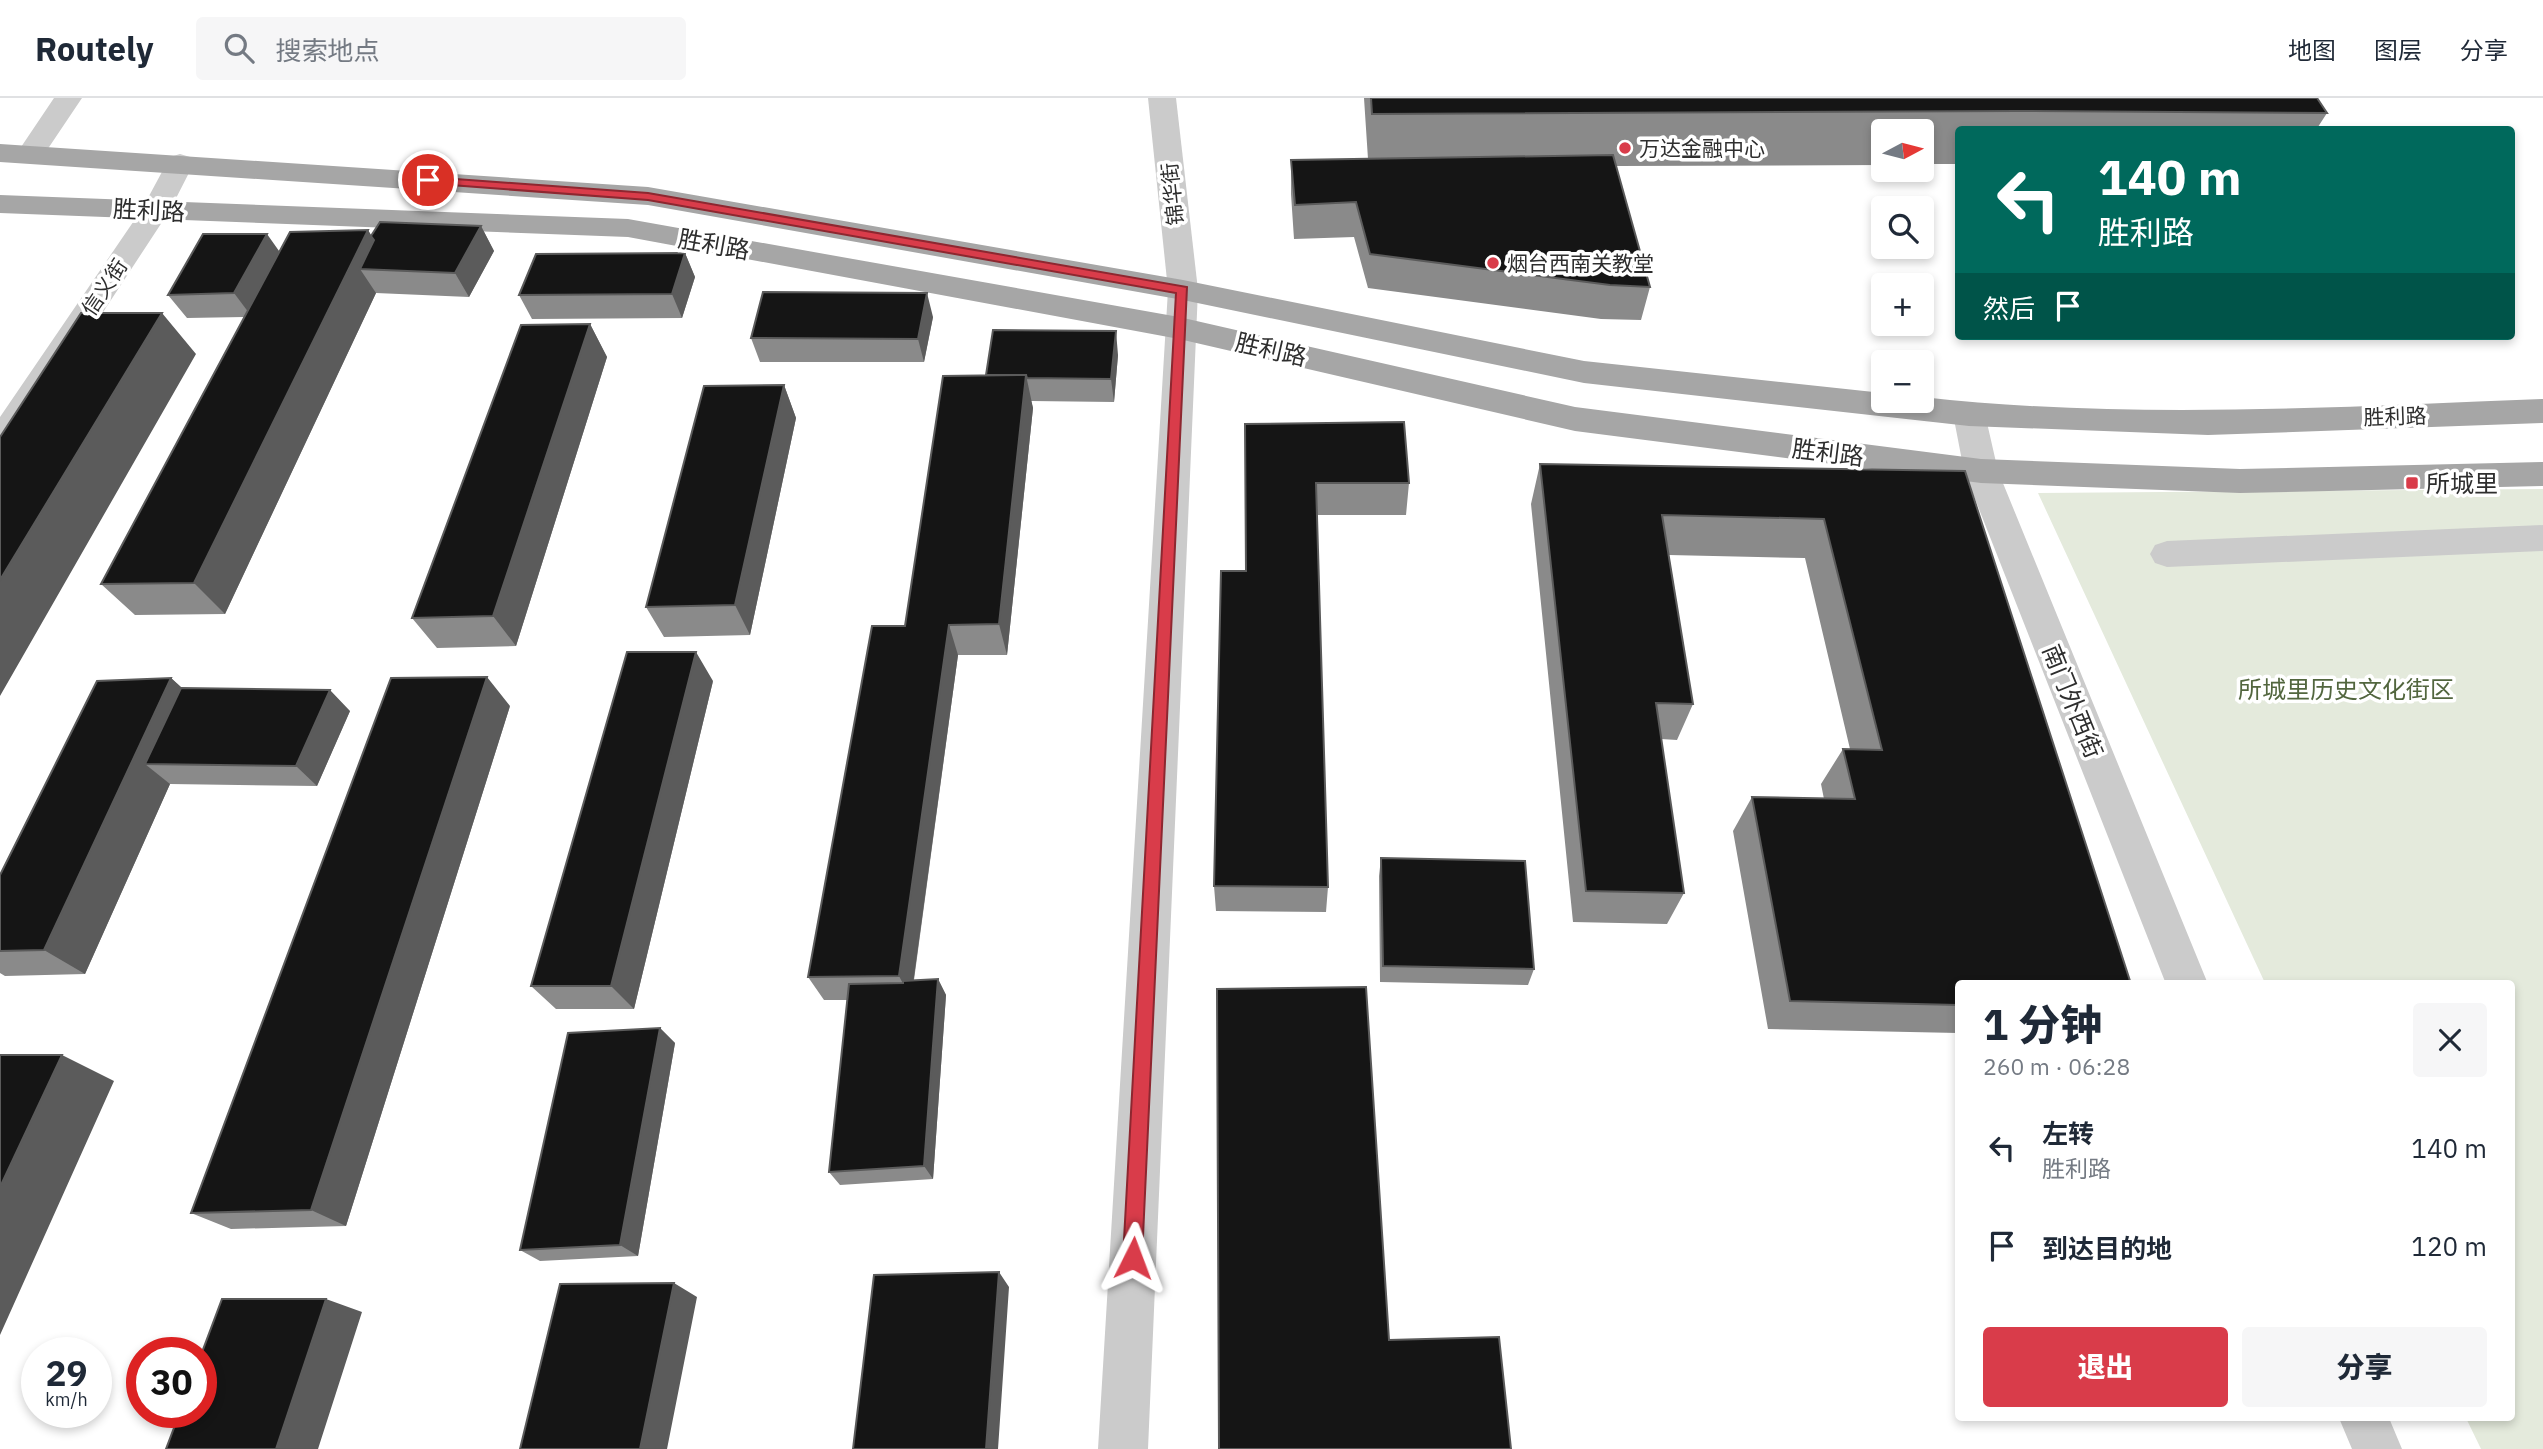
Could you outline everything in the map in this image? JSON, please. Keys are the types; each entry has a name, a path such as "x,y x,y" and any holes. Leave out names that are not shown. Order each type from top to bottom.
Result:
{"main road":[{"name":"胜利路","path":"0,153 648,196 1181,309 1575,419 1981,471 2241,481 2543,474"},
{"name":"胜利路","path":"0,204 628,228 1181,309 1584,372 1969,414 2208,423 2543,411"}],"street":[{"path":"31,153 68,98"},
{"name":"锦华街","path":"1123,1449 1181,309 1162,98"},
{"name":"信义街","path":"0,443 156,210 180,163"},
{"name":"南门外西街","path":"1969,414 1981,471 2185,980"},
{"path":"2167,554 2543,538"},
{"path":"2365,1421 2377,1449"}],"green space":[{"name":"所城里历史文化街区","path":"2543,489 2543,1449 2481,1449 2467,1421 2515,1421 2515,980 2264,980 2038,493"}],"building":[{"path":"1371,98 2317,98 2327,113 2017,111 1372,114"},
{"name":"烟台西南关教堂","path":"1613,155 1650,287 1610,285 1370,254 1356,202 1295,205 1291,160"},
{"path":"380,222 481,226 455,273 360,269 374,240 371,236"},
{"path":"368,230 194,583 101,584 290,232"},
{"path":"203,234 267,234 234,293 168,295"},
{"path":"685,253 672,294 519,295 536,254"},
{"path":"763,292 927,293 918,339 751,338"},
{"path":"81,313 162,313 0,580 0,437"},
{"path":"590,324 493,616 412,618 521,325"},
{"path":"993,330 1116,331 1111,379 986,375"},
{"path":"1026,375 999,624 949,625 899,976 808,977 872,626 905,626 943,376"},
{"path":"784,385 735,605 646,607 704,386"},
{"path":"1404,422 1409,483 1316,483 1328,887 1214,886 1221,571 1246,571 1245,424"},
{"path":"1540,464 1965,471 2130,980 1955,980 1955,1005 1790,1001 1752,797 1855,799 1843,749 1882,750 1824,519 1662,515 1693,704 1656,703 1684,893 1586,891"},
{"path":"627,652 696,652 611,986 531,986"},
{"path":"487,677 311,1210 191,1213 391,678"},
{"path":"171,678 44,950 0,951 0,875 97,681"},
{"path":"181,688 330,690 296,766 145,764"},
{"path":"1381,858 1525,861 1534,969 1383,966"},
{"path":"938,979 924,1166 829,1172 849,984"},
{"path":"1366,987 1389,1340 1499,1337 1511,1449 1219,1449 1217,989"},
{"path":"660,1028 620,1245 520,1250 568,1033"},
{"path":"0,1055 62,1055 0,1187"},
{"path":"999,1272 986,1449 853,1449 874,1275"},
{"path":"674,1283 640,1449 520,1449 560,1284"},
{"path":"222,1299 326,1299 276,1449 166,1449 174,1428 217,1428 217,1337 208,1337"}],"place":[{"name":"万达金融中心","path":"1625,148"},
{"name":"烟台西南关教堂","path":"1493,263"},
{"name":"所城里","path":"2412,483"}],"route":[{"path":"428,180 648,196 1183,290 1133,1258"}]}
